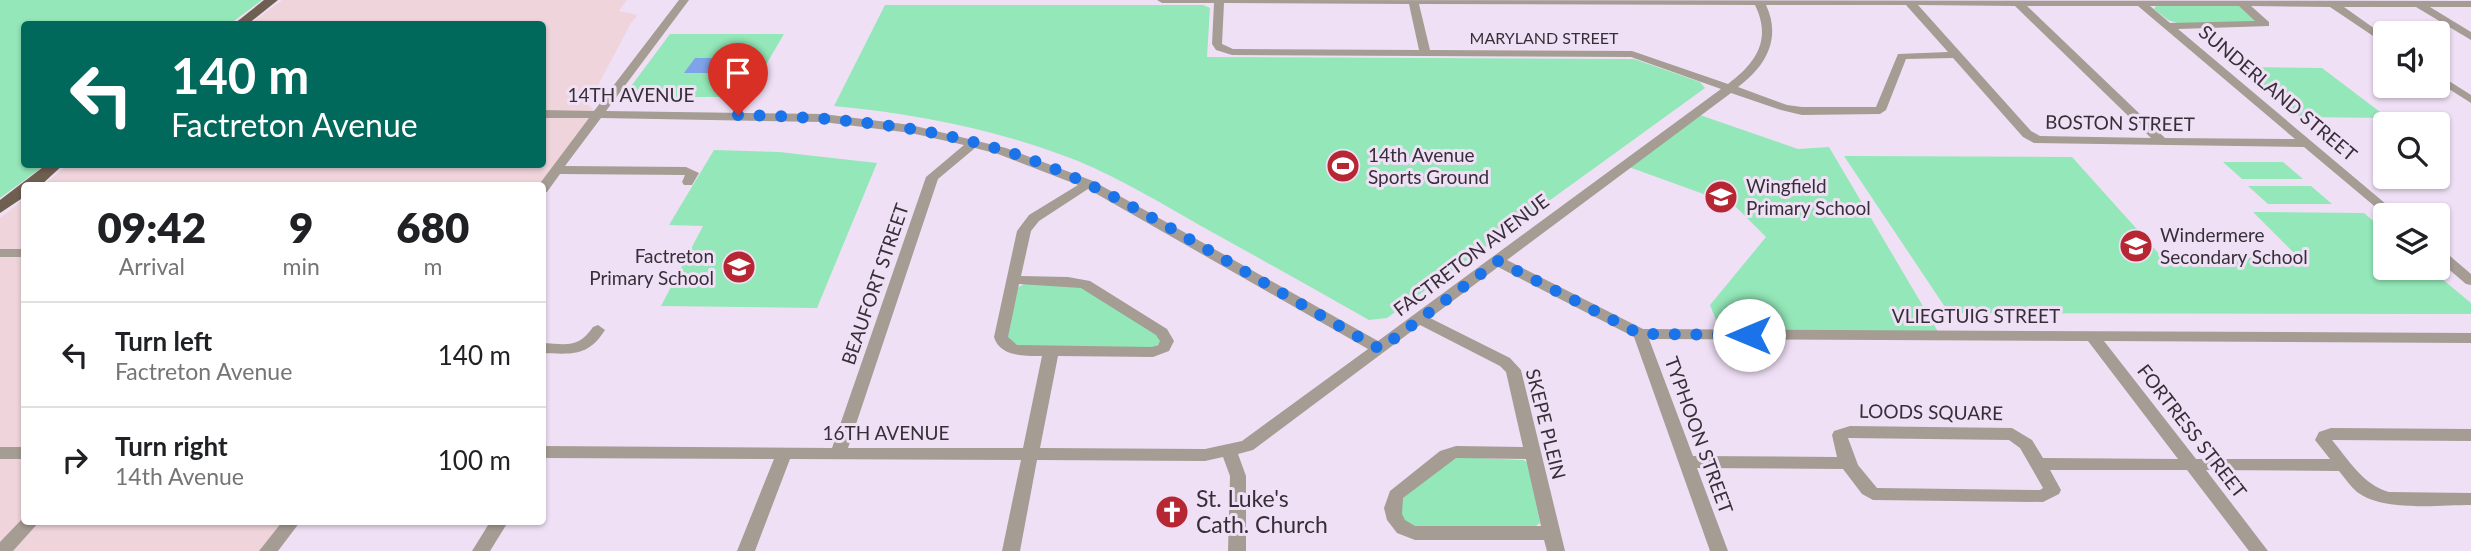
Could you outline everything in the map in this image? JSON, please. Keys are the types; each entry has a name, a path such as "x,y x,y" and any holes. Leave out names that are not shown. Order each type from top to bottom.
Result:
{"main road":[{"path":"244,21 272,0"},
{"path":"34,182 52,168"},
{"path":"0,208 21,191"}],"street":[{"path":"546,183 684,0"},
{"path":"1161,0 2471,4"},
{"name":"MARYLAND STREET","path":"1219,0 1217,44 1227,51 1632,54 1793,110 1875,112 1883,107 1902,56 1955,55"},
{"path":"1413,0 1425,53"},
{"name":"FACTRETON AVENUE","path":"1229,452 1258,439 1750,73 1764,54 1768,29 1764,11 1758,1"},
{"name":"SUNDERLAND STREET","path":"2139,1 2379,203"},
{"name":"BOSTON STREET","path":"1909,2 2027,134 2038,139 2307,143"},
{"path":"2416,2 2471,37"},
{"path":"2018,3 2162,142"},
{"path":"2168,26 2265,24 2241,3"},
{"path":"2332,3 2373,32"},
{"path":"2450,85 2471,100"},
{"name":"14TH AVENUE","path":"546,114 823,118 911,129 974,143 1048,166 1088,184 1380,349"},
{"name":"BEAUFORT STREET","path":"838,454 932,177 974,143"},
{"path":"556,170 687,171 692,173 688,182"},
{"path":"1014,280 1076,281 1085,284 1162,332 1167,341 1164,348 1153,352 1051,351 1013,349 1003,343 1001,337 1024,231 1034,218 1088,184"},
{"path":"0,253 21,253"},
{"name":"VLIEGTUIG STREET","path":"1498,261 1640,334 2471,338"},
{"path":"2450,263 2471,281"},
{"name":"SKEPE PLEIN","path":"1420,319 1511,367 1556,551"},
{"path":"546,348 583,348 591,342 598,330"},
{"name":"TYPHOON STREET","path":"1640,334 1719,551"},
{"name":"FORTRESS STREET","path":"2092,337 2259,551"},
{"path":"1011,551 1051,351"},
{"name":"LOODS SQUARE","path":"1850,432 2007,433 2023,441 2053,487 2047,496 1878,495 1861,486 1850,463 1840,443 1840,435 1850,432"},
{"path":"2471,435 2325,436 2323,443 2361,486 2379,496 2471,499"},
{"name":"16TH AVENUE","path":"546,452 1205,455 1229,452"},
{"path":"1229,452 1238,476 1237,551"},
{"path":"1533,453 1456,452 1446,455 1395,495 1395,519 1403,529 1415,533 1551,533"},
{"path":"0,453 21,453"},
{"path":"746,551 784,454"},
{"path":"1686,462 1850,463"},
{"path":"2039,464 2343,465"},
{"path":"2,551 27,525"},
{"path":"268,551 289,525"},
{"path":"481,551 497,525"}],"shaded area":[{"path":"282,0 627,0 619,11 638,15 631,23 588,104 598,114 545,182 47,182 64,168 546,168 546,21 254,21"},
{"path":"21,201 21,525 289,525 268,551 0,551 0,218"}],"green space":[{"path":"0,0 262,0 234,21 21,21 21,168 41,168 0,198"},
{"name":"14th Avenue Sports Ground","path":"885,5 1203,5 1210,8 1207,57 1634,59 1700,82 1705,88 1387,318 1369,320 1141,192 1078,161 1019,140 958,125 834,106"},
{"path":"2235,5 2245,8 2260,22 2180,24 2168,20 2154,9 2156,6"},
{"path":"670,34 784,34 747,97 623,97"},
{"path":"2239,67 2322,68 2380,112 2373,112 2373,118 2300,117"},
{"path":"1697,114 1798,149 1829,147 1940,335 1722,335 1710,305 1766,237 1734,205 1626,166"},
{"path":"714,150 779,152 877,163 817,308 661,306 703,226 669,225"},
{"name":"Windermere Secondary School","path":"1844,156 2072,157 2162,257 2299,258 2253,212 2364,213 2373,221 2373,280 2443,280 2471,303 2471,314 1949,313"},
{"path":"2223,162 2283,162 2303,179 2242,179"},
{"path":"2248,186 2311,186 2332,204 2268,204"},
{"path":"1024,284 1076,284 1161,337 1160,343 1152,348 1014,346 1006,335 1017,288"},
{"path":"1452,457 1524,460 1528,463 1540,523 1533,528 1417,528 1401,518 1399,501"}],"water":[{"path":"695,58 742,58 732,73 684,73"}],"place":[{"name":"14th Avenue Sports Ground","path":"1343,166"},
{"name":"Wingfield Primary School","path":"1721,197"},
{"name":"Windermere Secondary School","path":"2136,246"},
{"name":"Factreton Primary School","path":"739,267"},
{"name":"St. Luke's Cath. Church","path":"1172,512"}],"route":[{"path":"738,115 823,118 911,129 974,143 1048,166 1088,184 1179,233 1380,349 1498,261 1640,334 1749,335"}]}
